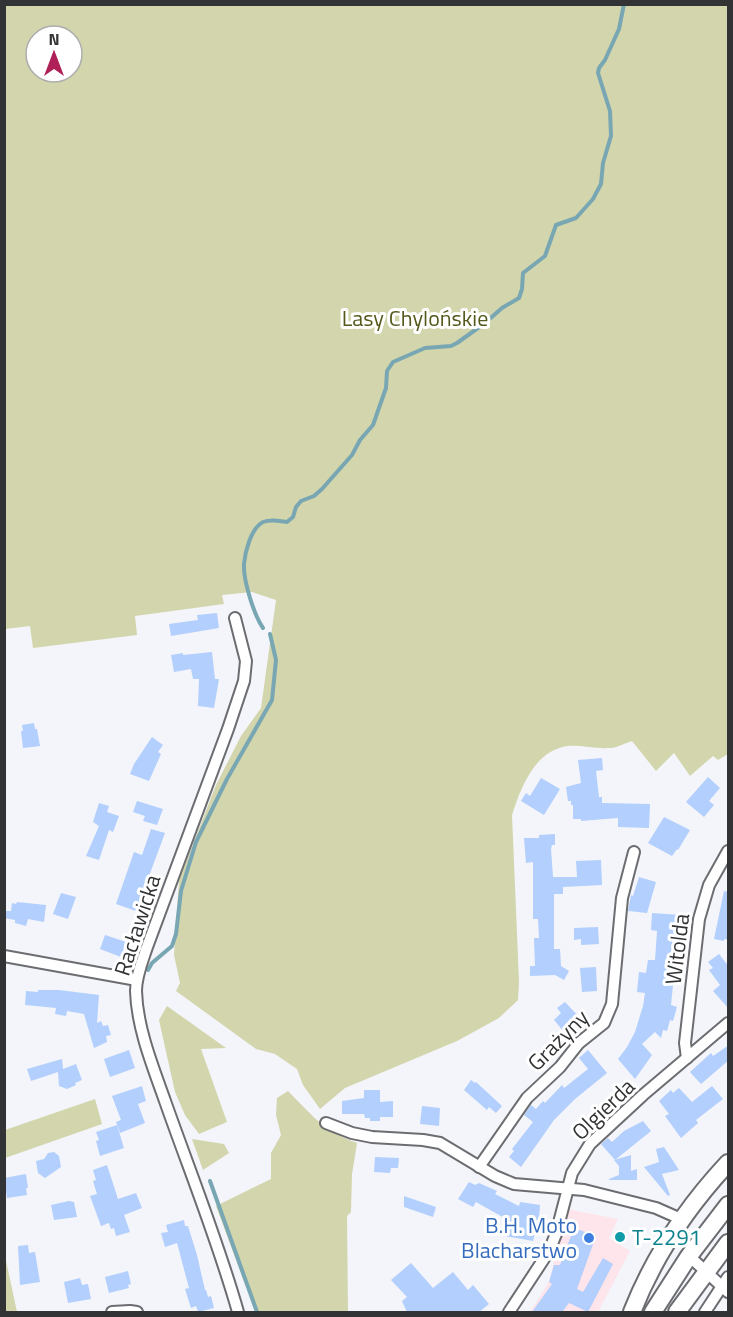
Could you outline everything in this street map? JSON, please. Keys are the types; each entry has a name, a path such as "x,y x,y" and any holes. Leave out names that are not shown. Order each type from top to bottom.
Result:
{"main road":[{"path":"632,1312 658,1257 681,1219 729,1163"},
{"path":"654,1312 689,1256 729,1205"},
{"path":"677,1312 729,1242"}],"street":[{"name":"Racławicka","path":"235,618 246,661 243,681 228,729 147,947 137,980 138,1009 146,1040 238,1312"},
{"name":"Witolda","path":"687,1058 685,1043 699,919 709,885 729,851"},
{"name":"Grażyny","path":"479,1167 527,1098 560,1067 579,1043 604,1023 608,1015 612,1004 622,898 634,852"},
{"path":"4,956 137,980"},
{"name":"Olgierda","path":"509,1312 549,1251 575,1167 590,1144 729,1023"},
{"path":"326,1124 372,1137 440,1143 479,1167 514,1184 584,1190 656,1208 681,1219"},
{"path":"689,1256 726,1285 705,1312"},
{"path":"112,1312 137,1312"}],"shaded area":[{"path":"567,1209 618,1219 609,1238 630,1251 598,1312 530,1312 549,1282"}],"green space":[{"name":"Lasy Chylońskie","path":"5,4 728,5 728,754 718,760 713,756 690,776 674,753 656,771 632,741 610,748 568,746 556,749 538,762 525,782 512,815 518,1000 499,1018 457,1041 345,1088 320,1109 303,1085 297,1069 275,1054 256,1049 176,991 180,983 174,955 179,880 216,785 241,736 261,708 276,600 252,592 222,595 224,604 135,616 137,635 33,648 30,626 5,629"},
{"path":"167,1006 226,1048 201,1049 227,1122 199,1134 185,1115 175,1092 159,1020"},
{"path":"288,1091 327,1128 357,1143 352,1174 351,1212 347,1216 348,1312 258,1312 248,1286 246,1287 216,1206 271,1179 271,1153 281,1135 276,1115 277,1098"},
{"path":"95,1099 102,1124 5,1158 5,1130"},
{"path":"192,1139 224,1144 229,1153 203,1170"},
{"path":"5,1256 17,1312 5,1312"}],"building":[{"path":"217,613 219,628 171,636 169,624 198,620 197,615"},
{"path":"212,652 215,679 219,679 214,708 198,706 199,679 193,679 191,669 174,672 171,655"},
{"path":"34,723 40,746 23,748 22,725"},
{"path":"152,737 163,745 158,752 161,754 149,781 130,774"},
{"path":"602,758 603,770 596,771 599,797 602,797 602,803 650,804 649,828 618,827 618,818 581,821 581,819 573,819 573,805 571,801 568,801 566,787 581,783 578,760"},
{"path":"708,777 720,788 709,801 714,805 704,817 686,802"},
{"path":"541,778 560,789 544,815 521,801 526,793 530,796"},
{"path":"137,801 163,809 157,825 143,821 145,816 133,812"},
{"path":"99,803 109,806 107,812 119,816 113,832 109,830 99,860 86,856 99,826 93,822"},
{"path":"664,817 690,830 672,856 648,843"},
{"path":"151,829 165,833 136,911 116,904 134,852 142,855"},
{"path":"555,834 555,845 552,845 551,849 553,877 577,877 576,861 601,860 602,885 563,887 563,894 554,894 554,949 560,949 561,966 569,971 564,980 555,975 530,976 530,966 535,966 534,938 539,938 538,919 533,919 533,862 526,863 524,838 539,838 539,835"},
{"path":"639,877 656,882 647,913 628,911 631,895 633,896"},
{"path":"724,891 729,892 729,940 724,939 724,941 714,939"},
{"path":"61,893 76,897 68,919 53,914"},
{"path":"12,903 46,905 44,922 28,919 26,926 15,923 15,920 4,918 4,911 11,911"},
{"path":"652,913 680,915 671,1005 677,1007 673,1021 670,1020 667,1031 663,1030 661,1038 655,1032 642,1044 652,1055 635,1079 618,1059 635,1032 643,1006 645,993 637,992 639,972 646,973 648,960 655,960 657,931 651,930"},
{"path":"598,927 599,944 581,945 581,939 574,940 574,928"},
{"path":"105,935 126,942 121,957 100,949"},
{"path":"719,954 729,967 729,1009 713,991 720,985 709,970 713,968 708,962"},
{"path":"596,967 597,991 582,992 580,968"},
{"path":"38,990 99,995 97,1023 101,1021 103,1026 108,1025 111,1035 106,1036 107,1042 94,1048 84,1014 67,1011 66,1016 55,1014 56,1008 25,1005 26,991 38,992"},
{"path":"565,1002 582,1020 564,1032 554,1020 561,1013 557,1008"},
{"path":"729,1045 729,1060 701,1084 690,1072 711,1053 713,1056"},
{"path":"129,1050 135,1068 110,1077 104,1059"},
{"path":"588,1050 607,1073 554,1120 521,1167 509,1157 514,1151 512,1149 533,1122 524,1115 531,1105 536,1109 562,1085 564,1088 588,1069 579,1058"},
{"path":"62,1059 63,1069 76,1064 82,1080 75,1083 76,1085 67,1089 59,1086 58,1072 31,1081 27,1069"},
{"path":"471,1080 502,1106 496,1113 489,1107 487,1110 464,1090"},
{"path":"142,1086 146,1101 138,1104 145,1123 120,1133 116,1122 121,1120 112,1096"},
{"path":"712,1086 723,1099 696,1120 698,1123 681,1138 665,1116 669,1114 659,1101 671,1090 673,1093 679,1088 692,1102"},
{"path":"364,1090 380,1090 380,1102 393,1101 393,1117 380,1117 380,1121 370,1121 370,1118 365,1118 364,1114 342,1114 342,1101 364,1098"},
{"path":"422,1106 440,1108 439,1126 420,1124"},
{"path":"643,1121 651,1131 615,1160 601,1144 608,1138 612,1142 624,1131"},
{"path":"117,1125 124,1148 100,1156 96,1132"},
{"path":"664,1147 679,1170 662,1174 670,1195 668,1196 644,1167 659,1162 656,1149"},
{"path":"54,1152 59,1156 61,1167 45,1178 38,1173 36,1161"},
{"path":"631,1155 631,1171 637,1169 637,1180 609,1180 619,1175 619,1166 614,1160"},
{"path":"375,1157 399,1158 398,1168 391,1168 390,1173 374,1172"},
{"path":"107,1165 118,1199 136,1193 142,1208 124,1215 130,1232 116,1236 114,1228 111,1229 109,1223 101,1226 90,1196 97,1194 93,1181 96,1180 93,1170"},
{"path":"26,1174 27,1195 7,1198 4,1178"},
{"path":"469,1182 475,1185 479,1183 497,1191 495,1194 519,1206 520,1202 540,1205 533,1241 505,1236 508,1220 476,1202 473,1207 458,1199"},
{"path":"404,1196 436,1207 433,1217 404,1207"},
{"path":"74,1202 77,1217 54,1220 51,1205"},
{"path":"184,1220 197,1255 205,1290 208,1297 211,1296 214,1308 198,1312 196,1306 191,1308 185,1289 189,1288 177,1243 165,1247 161,1233 168,1232 166,1225"},
{"path":"574,1228 596,1236 577,1289 583,1292 603,1258 613,1264 588,1312 569,1303 562,1312 532,1312 552,1284 549,1282 554,1265 560,1265"},
{"path":"28,1245 29,1253 35,1252 40,1282 20,1285 18,1246"},
{"path":"411,1263 433,1288 453,1272 468,1290 473,1285 489,1304 479,1312 407,1312 402,1301 407,1297 391,1280"},
{"path":"128,1271 131,1284 128,1285 129,1288 109,1293 105,1277"},
{"path":"80,1278 82,1285 88,1284 91,1299 68,1303 64,1282"}],"waterway":[{"path":"263,628 256,615 244,571 247,547 255,529 266,521 287,522 293,517 301,501 314,496 322,489 352,455 360,440 373,425 386,388 387,371 393,362 425,348 451,346 457,343 502,308 519,298 523,273 545,256 556,225 576,218 593,199 601,184 603,163 611,136 610,111 598,73 619,29 624,4"},
{"path":"148,970 152,963 172,946 176,934 181,891 196,842 227,779 272,700 276,660 270,634"},
{"path":"210,1181 257,1312"}],"place":[{"name":"T-2291","path":"620,1237"},
{"name":"B.H. Moto Blacharstwo","path":"589,1238"}]}
